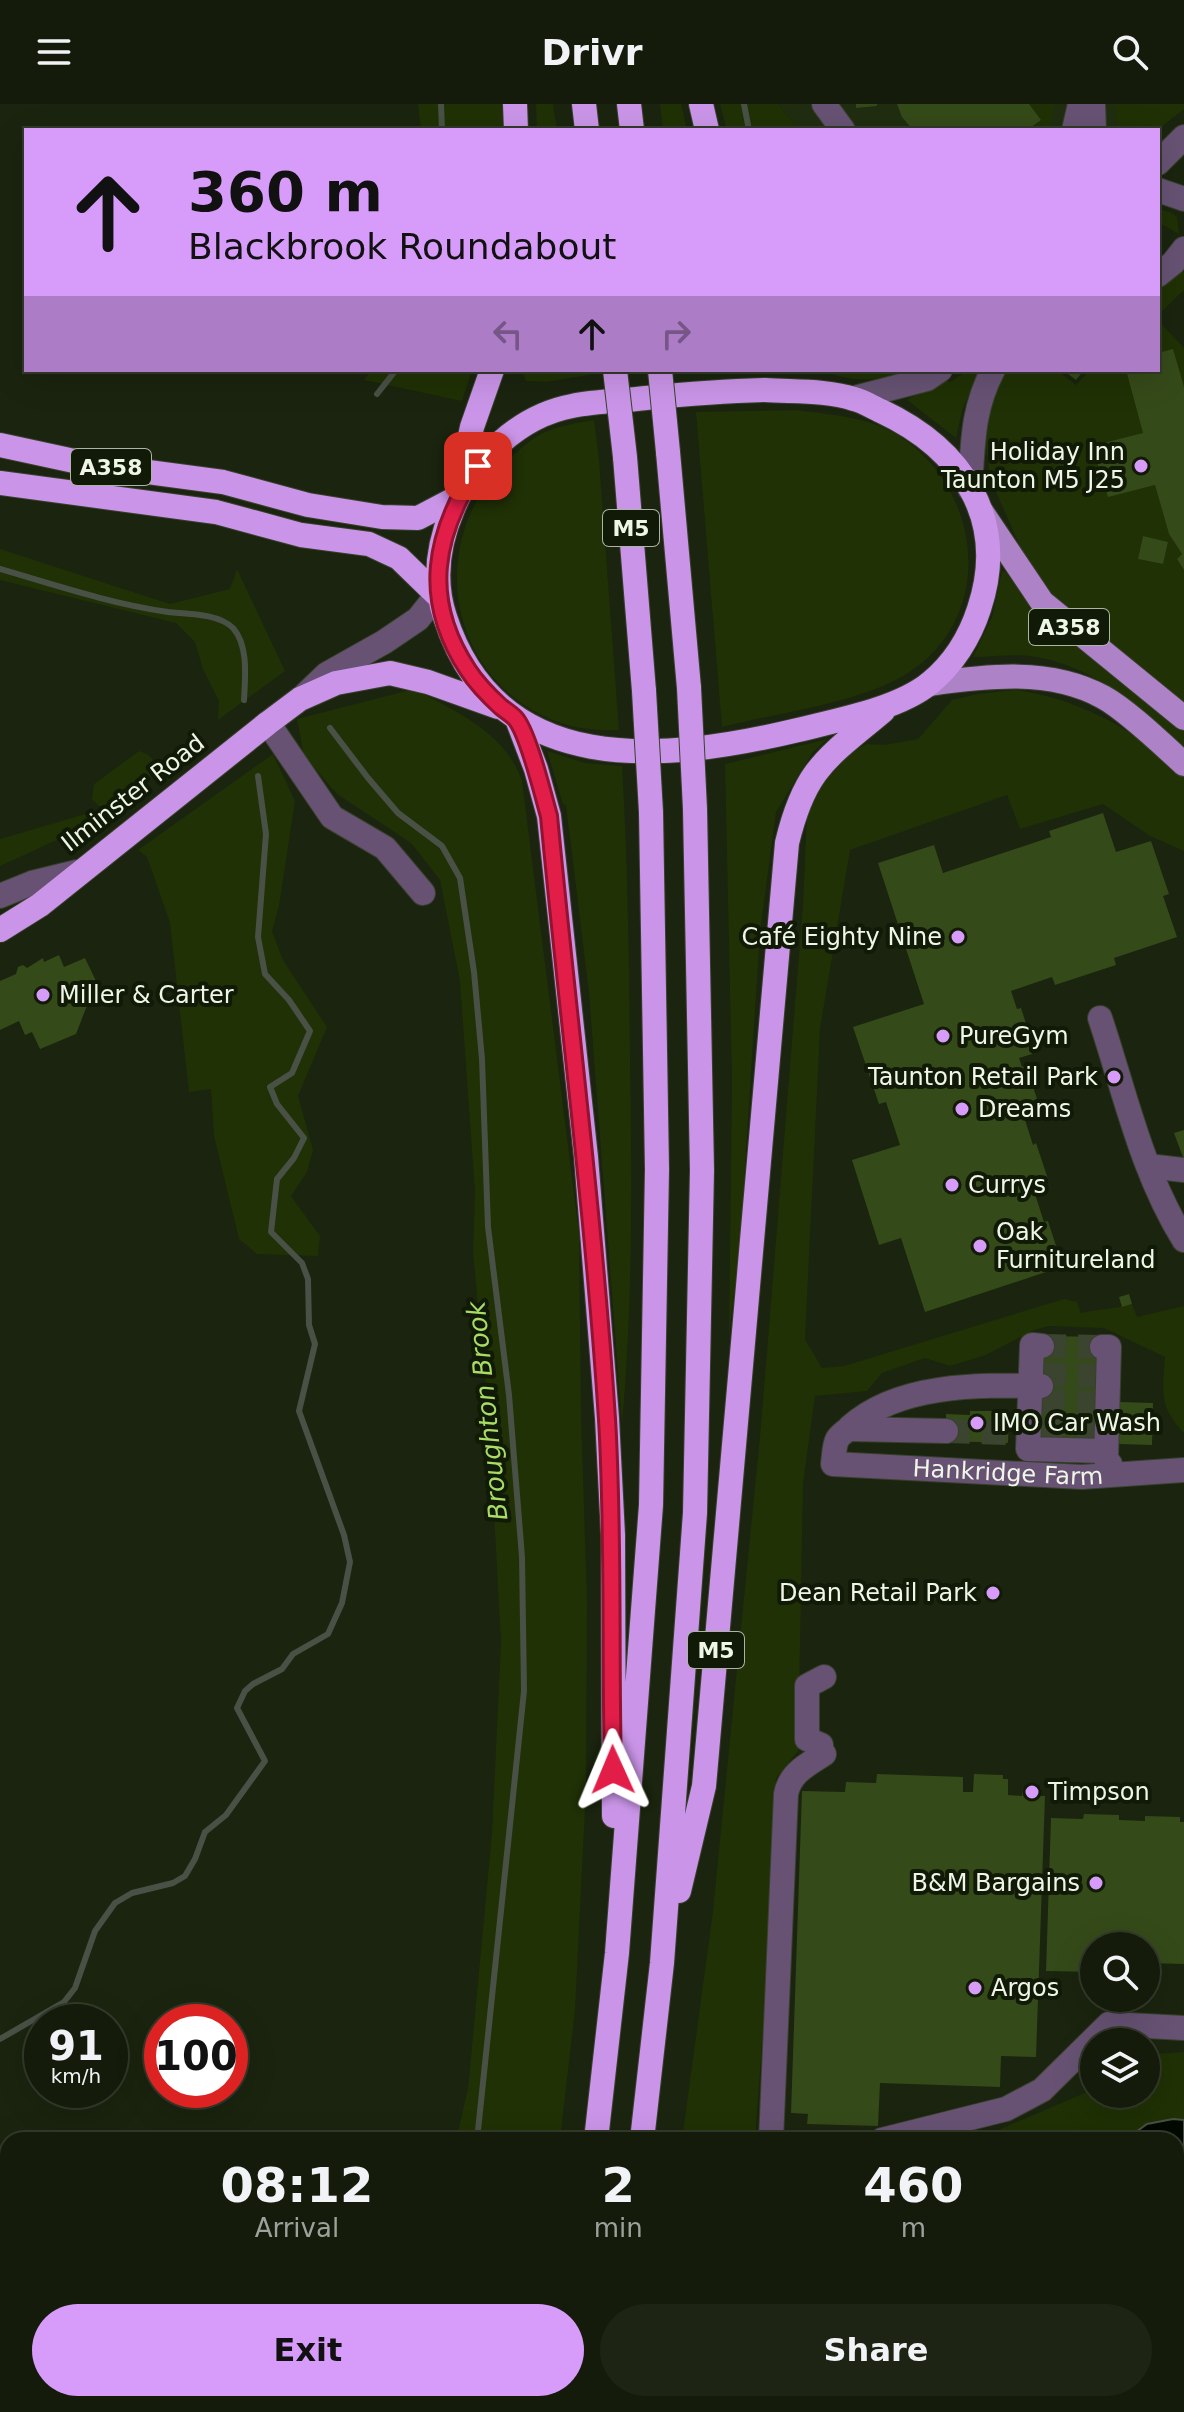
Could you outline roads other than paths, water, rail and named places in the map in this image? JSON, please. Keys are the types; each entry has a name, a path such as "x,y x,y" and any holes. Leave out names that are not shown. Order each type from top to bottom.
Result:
{"highway":[{"path":"515,104 516,128"},
{"path":"584,104 587,128"},
{"path":"629,104 632,128"},
{"path":"701,104 707,128"},
{"path":"458,497 472,427 491,372"},
{"name":"M5","path":"597,2132 617,1953 651,1505 657,1169 651,812 625,457 615,372"},
{"name":"M5","path":"643,2132 662,1963 695,1513 702,1170 695,809 689,688 660,372"},
{"path":"792,372 816,394"},
{"path":"510,714 468,671 452,640 437,595 447,523 458,497 478,466 504,440 543,416 571,406 709,392 765,390 854,398 902,421 930,439 953,461 976,500 987,530 985,589 971,632 951,661 929,684 891,704"},
{"name":"A358","path":"0,445 88,464 223,482 308,505 382,517 418,518 458,497"},
{"name":"A358","path":"0,483 216,512 301,535 369,544 399,558 437,595"},
{"name":"Ilminster Road","path":"0,930 40,905 77,872 300,699 336,683 390,673 428,682 510,714 559,739 608,751 655,753 739,744 891,704"},
{"name":"M5","path":"662,1963 704,1786 787,843 795,809 811,777 842,743 891,704"},
{"name":"M5","path":"510,714 536,769 549,816 586,1157 613,1535 612,1740 617,1953"}],"main road":[{"name":"A358","path":"976,500 1042,602 1184,718"},
{"name":"A358","path":"929,684 979,677 1032,677 1060,681 1104,697 1184,764"}],"street":[{"path":"824,104 842,128"},
{"path":"1074,128 1080,104"},
{"path":"1093,104 1094,128"},
{"path":"1160,161 1184,137"},
{"path":"1160,191 1184,199"},
{"path":"1160,273 1184,249"},
{"path":"854,398 927,379 937,372"},
{"path":"976,500 974,420 992,372"},
{"name":"Ilminster Road","path":"300,699 327,674 418,619 437,595"},
{"path":"268,723 332,817 385,848 423,893"},
{"path":"0,896 32,883 77,872"},
{"path":"1100,1018 1148,1166 1167,1212 1184,1240"},
{"path":"1148,1166 1184,1170"},
{"path":"849,1429 863,1415 918,1395 958,1386 993,1384 1034,1401 1028,1449 1105,1406"},
{"name":"Hankridge Farm","path":"849,1429 837,1439 833,1464 1082,1477 1105,1406 1184,1470"},
{"path":"849,1429 946,1431"},
{"path":"771,2132 786,1794 788,1783 822,1749 807,1739 807,1686 824,1677"},
{"path":"914,2132 1006,2109 1042,2090 1109,2024 1184,2028"}],"waterway":[{"path":"441,104 442,128"},
{"path":"744,104 749,128"},
{"path":"377,394 394,372"},
{"path":"0,569 125,604 202,615 227,623 238,635 244,653 244,700"},
{"name":"Broughton Brook","path":"330,728 398,813 442,846 460,878 474,972 482,1059 488,1227 509,1395 522,1557 524,1691 478,2132"},
{"path":"0,2039 64,2002 75,1988 95,1931 115,1903 132,1893 173,1883 185,1876 205,1832 226,1815 265,1761 237,1708 245,1691 282,1669 293,1654 328,1634 342,1603 350,1562 344,1535 299,1411 315,1344 309,1325 308,1279 302,1263 271,1232 277,1179 294,1158 304,1138 277,1104 270,1087 292,1073 310,1031 289,1000 265,974 258,937 266,834 258,776"}],"tunnel":[{"path":"1042,1346 1102,1347"},
{"path":"1042,1374 1101,1376"},
{"path":"1041,1401 1100,1403"},
{"path":"1040,1430 1099,1431"},
{"path":"946,1431 1008,1433"}],"place":[{"name":"Holiday Inn Taunton M5 J25","path":"1141,466"},
{"name":"Café Eighty Nine","path":"958,937"},
{"name":"Miller & Carter","path":"43,995"},
{"name":"PureGym","path":"943,1036"},
{"name":"Taunton Retail Park","path":"1114,1077"},
{"name":"Dreams","path":"962,1109"},
{"name":"Currys","path":"952,1185"},
{"name":"Oak Furnitureland","path":"980,1246"},
{"name":"IMO Car Wash","path":"977,1423"},
{"name":"Dean Retail Park","path":"993,1593"},
{"name":"Timpson","path":"1032,1792"},
{"name":"B&M Bargains","path":"1096,1883"},
{"name":"Argos","path":"975,1988"}]}
